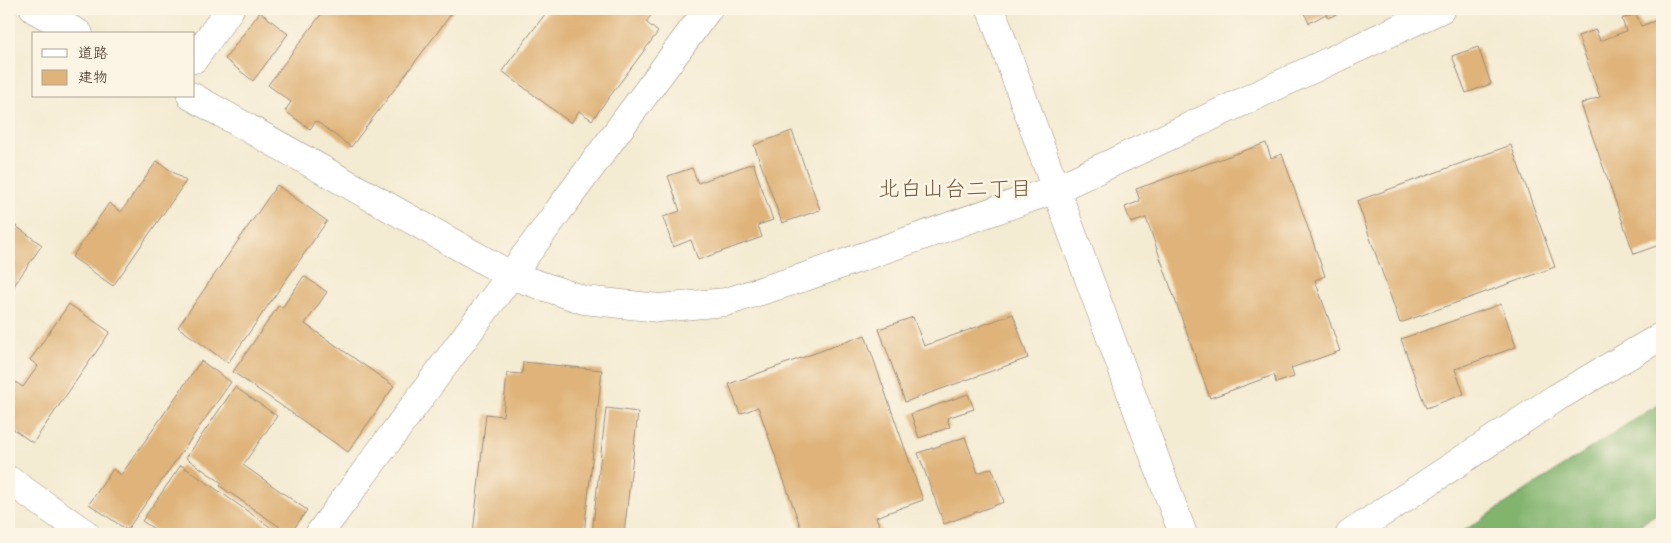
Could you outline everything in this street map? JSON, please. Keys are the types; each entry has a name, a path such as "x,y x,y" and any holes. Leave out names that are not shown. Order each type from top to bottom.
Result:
{"street":[{"path":"34,9 75,32"},
{"path":"195,58 230,9"},
{"path":"319,534 708,9"},
{"path":"991,9 1183,534"},
{"path":"195,98 510,274 584,300 659,308 726,302 805,278 1056,189 1441,9"},
{"path":"1350,534 1556,398 1662,336"},
{"path":"9,480 86,534"}],"green space":[{"path":"1662,403 1662,510 1627,534 1459,534 1638,417"}],"building":[{"path":"325,9 455,9 351,147 316,121 310,129 285,111 291,102 268,85"},
{"path":"549,9 656,9 646,22 658,32 592,120 579,111 571,123 502,71"},
{"path":"1302,9 1348,9 1328,18 1326,14 1309,23"},
{"path":"260,12 288,34 253,81 225,59"},
{"path":"1636,14 1641,26 1660,19 1662,24 1662,244 1634,254 1581,104 1600,97 1578,36 1596,30 1600,41 1626,31 1622,19"},
{"path":"1478,47 1491,84 1466,93 1452,56"},
{"path":"792,131 820,210 782,223 754,145"},
{"path":"1266,143 1271,158 1282,154 1325,276 1315,280 1340,351 1291,368 1294,377 1276,383 1274,375 1210,398 1146,218 1131,223 1125,207 1140,201 1136,189"},
{"path":"1511,145 1555,267 1400,323 1357,201"},
{"path":"157,161 186,181 113,286 72,257 109,203 121,212"},
{"path":"753,163 773,220 758,225 762,237 698,260 691,240 673,247 663,217 680,211 668,176 692,168 698,183"},
{"path":"277,185 327,221 228,363 178,327"},
{"path":"9,221 42,245 9,293"},
{"path":"304,276 327,292 305,324 394,386 348,452 233,372 279,305 282,308"},
{"path":"69,304 110,332 33,443 9,426 9,378 23,387 38,366 30,360"},
{"path":"1501,304 1516,347 1455,369 1464,394 1426,408 1401,339"},
{"path":"1013,314 1028,358 905,402 879,329 913,317 924,346"},
{"path":"865,335 923,500 876,517 883,534 803,534 758,407 740,414 729,384"},
{"path":"201,361 231,382 127,530 89,504 113,469 121,475"},
{"path":"523,362 602,370 584,534 473,534 486,414 503,416 507,373 522,374"},
{"path":"235,387 277,416 243,465 307,510 290,534 220,486 222,483 186,458"},
{"path":"968,394 974,409 947,418 950,427 919,438 911,414"},
{"path":"606,408 638,412 624,534 592,534"},
{"path":"965,437 978,473 992,468 1004,502 944,524 918,453"},
{"path":"181,465 280,534 162,534 142,521"}],"district":[{"name":"北白山台二丁目","path":"955,189"}]}
